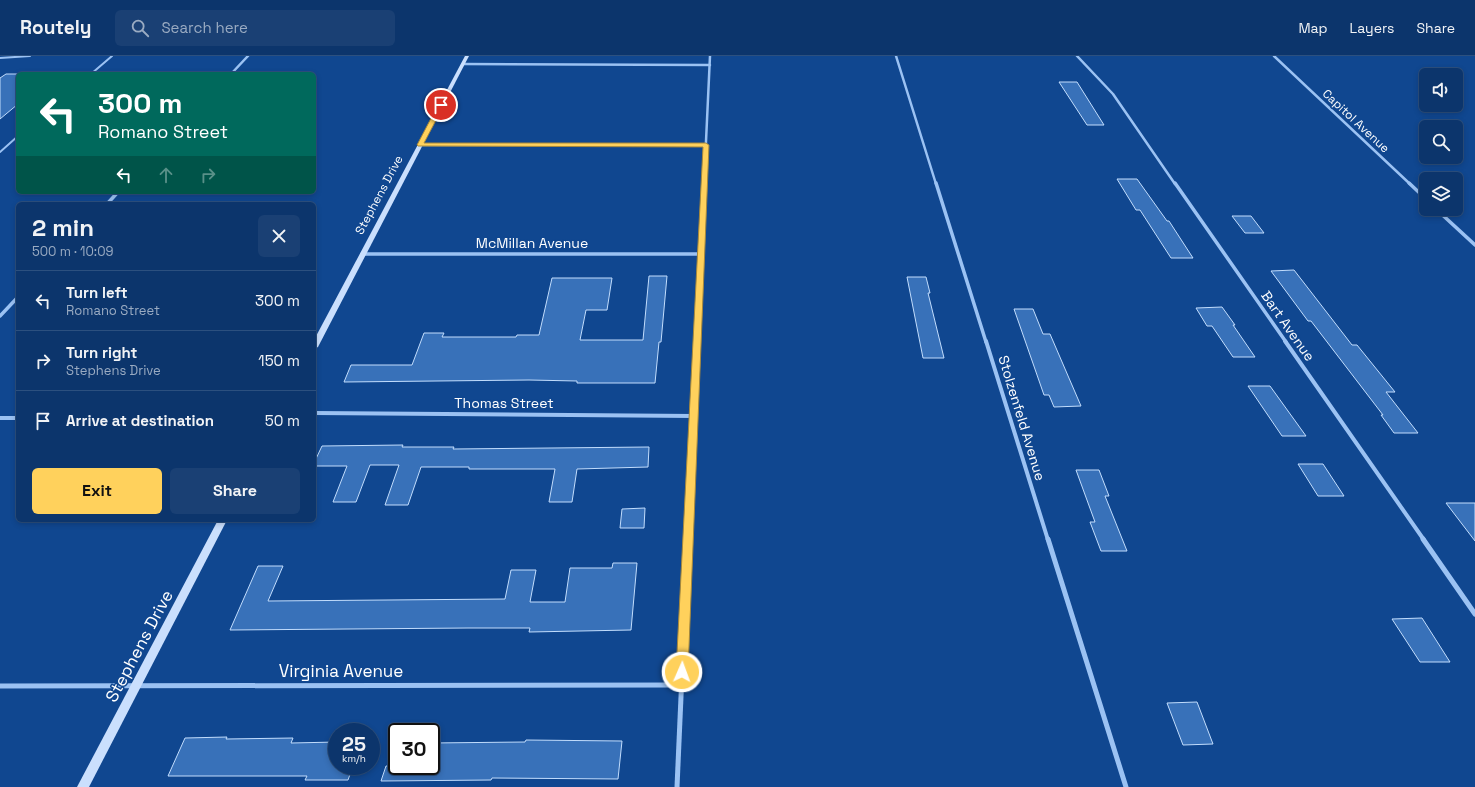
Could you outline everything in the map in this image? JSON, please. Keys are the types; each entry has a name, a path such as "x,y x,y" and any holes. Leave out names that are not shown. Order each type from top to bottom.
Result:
{"street":[{"path":"232,72 248,56"},
{"name":"Stephens Drive","path":"316,343 467,56"},
{"path":"676,787 702,254 710,56"},
{"name":"Stolzenfeld Avenue","path":"896,56 1126,787"},
{"name":"Bart Avenue","path":"1077,56 1113,94 1475,614"},
{"name":"Capitol Avenue","path":"1274,56 1419,192"},
{"path":"463,64 710,65"},
{"path":"420,145 706,145"},
{"path":"109,202 116,194"},
{"path":"1443,216 1475,246"},
{"name":"McMillan Avenue","path":"362,254 702,254"},
{"path":"0,316 16,299"},
{"name":"Thomas Street","path":"316,413 694,416"},
{"path":"0,418 16,418"},
{"name":"Stephens Drive","path":"83,787 222,522"},
{"name":"Virginia Avenue","path":"0,686 681,685"}],"lane":[{"path":"0,58 30,56"},
{"path":"93,72 112,56"},
{"path":"0,152 16,138"}],"building":[{"path":"6,74 16,74 16,106 0,119 0,78"},
{"path":"1059,82 1077,82 1104,125 1087,125"},
{"path":"1117,179 1137,179 1167,221 1169,221 1193,258 1171,258 1140,210 1136,210"},
{"path":"1232,216 1251,216 1264,233 1245,233"},
{"path":"1294,270 1352,345 1357,345 1395,392 1386,392 1418,433 1394,433 1381,415 1383,415 1311,321 1308,321 1271,271"},
{"path":"649,276 667,276 661,342 659,342 655,383 577,383 577,381 529,380 344,382 351,365 412,365 424,333 444,333 442,337 516,337 517,335 539,335 552,278 612,278 607,310 586,310 580,340 643,340"},
{"path":"907,277 926,277 930,293 928,293 944,358 923,358"},
{"path":"1222,307 1255,357 1233,357 1212,326 1207,326 1196,308"},
{"path":"1014,309 1033,309 1043,334 1050,334 1081,406 1054,407 1049,395 1044,395"},
{"path":"1248,386 1270,386 1306,436 1282,436"},
{"path":"403,445 402,447 454,447 453,449 649,447 648,467 577,469 572,502 549,502 555,469 469,469 469,467 421,467 408,505 385,505 399,465 370,465 356,502 333,502 347,466 316,466 316,459 322,446"},
{"path":"1298,464 1323,464 1344,496 1318,496"},
{"path":"1076,470 1099,470 1109,496 1105,496 1127,551 1101,551 1090,522 1095,522"},
{"path":"1446,503 1475,503 1475,541"},
{"path":"645,508 644,528 620,528 622,509"},
{"path":"613,563 637,563 631,630 529,632 530,628 468,628 230,630 258,566 283,566 268,601 505,599 511,570 536,570 530,602 565,602 570,568 612,568"},
{"path":"1422,618 1450,662 1420,662 1392,619"},
{"path":"1197,702 1213,744 1183,745 1167,703"},
{"path":"185,738 293,738 291,743 328,742 328,775 350,775 348,780 305,780 307,776 168,776"},
{"path":"526,740 622,741 618,779 492,778 491,780 381,781 386,766 388,766 388,775 440,775 440,743 525,742"}],"route":[{"path":"441,105 420,145 706,145 682,672"}]}
